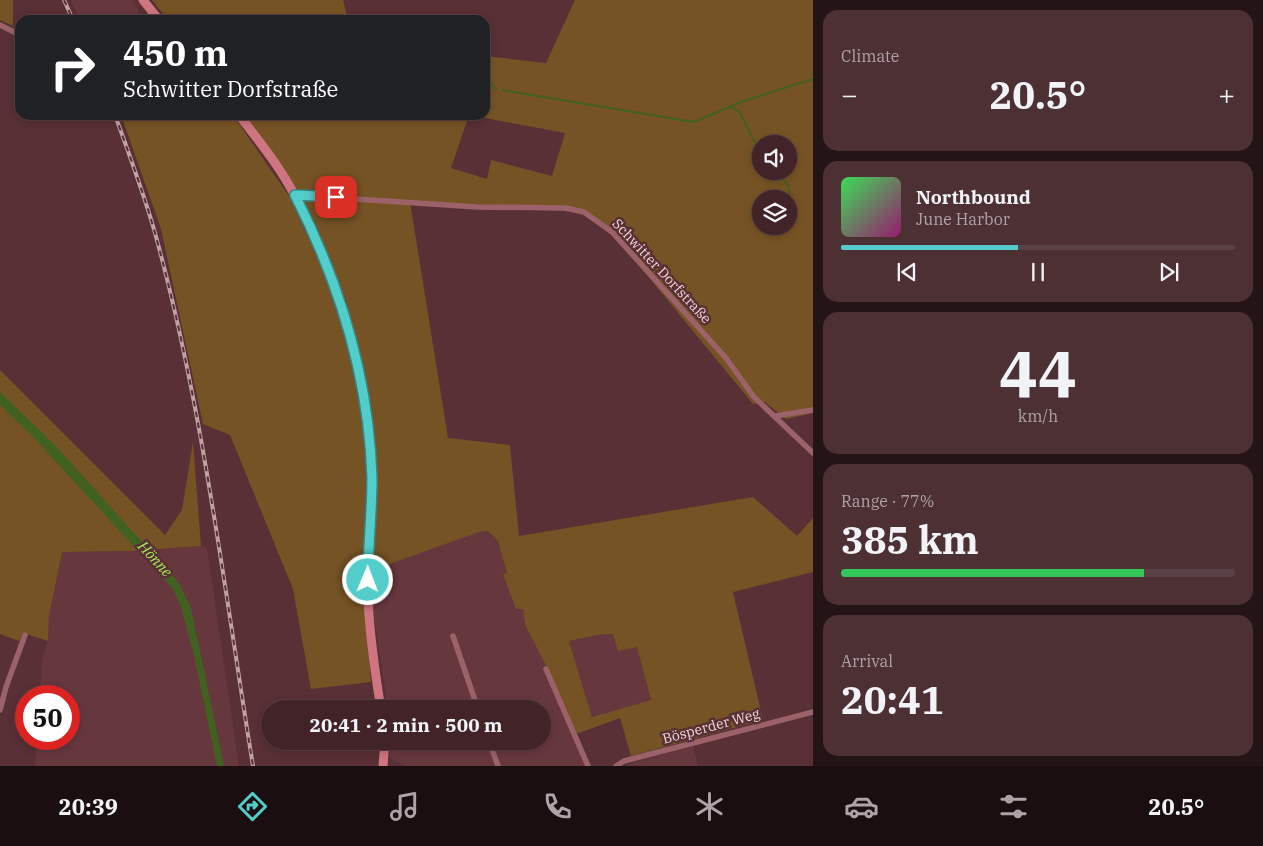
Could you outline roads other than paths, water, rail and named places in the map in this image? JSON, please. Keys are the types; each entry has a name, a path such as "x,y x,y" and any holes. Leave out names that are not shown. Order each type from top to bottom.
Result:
{"main road":[{"path":"142,0 155,15"},
{"path":"243,120 263,146 295,195 318,241 343,307 362,386 372,480 368,599 380,700"},
{"path":"383,766 384,750"}],"street":[{"path":"149,15 153,12"},
{"path":"0,25 15,32"},
{"name":"Schwitter Dorfstraße","path":"295,195 477,207 565,208 584,212 612,232 726,358 754,397 813,453"},
{"path":"775,416 813,410"},
{"path":"0,710 25,636"},
{"path":"452,636 475,700"},
{"path":"546,669 588,766"},
{"name":"Bösperder Weg","path":"616,766 624,761 813,712"},
{"path":"492,750 498,766"}],"water":[{"name":"Hönne","path":"0,392 56,446 179,583 191,608 224,766 217,766 194,655 181,607 173,589 35,439 0,405"}],"waterway":[{"path":"502,90 694,122 741,102 813,79"},
{"path":"490,82 496,89"},
{"path":"731,107 739,111 752,136"},
{"path":"783,180 788,185 789,190"}],"railway":[{"path":"64,0 71,15"},
{"path":"117,120 155,233 186,365 211,498 253,766"}]}
